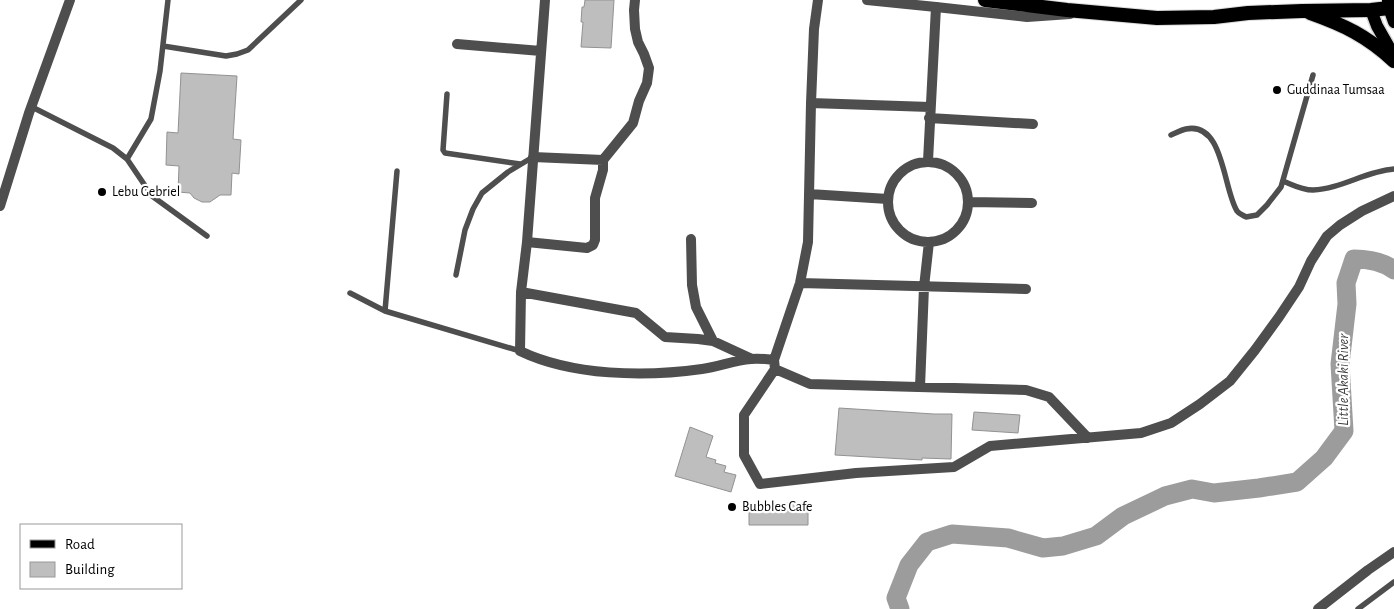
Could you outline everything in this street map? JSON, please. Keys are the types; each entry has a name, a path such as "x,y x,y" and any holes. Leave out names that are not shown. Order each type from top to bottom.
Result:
{"highway":[{"path":"986,0 1157,18 1214,17 1248,13 1390,5"},
{"path":"1302,10 1335,23 1369,40 1394,61"}],"main road":[{"path":"1371,5 1377,26 1394,56"},
{"path":"1390,5 1394,22"}],"street":[{"path":"0,206 32,107 70,0"},
{"path":"545,0 527,242 521,292 520,351 561,366 599,372 681,372 706,369 752,359"},
{"path":"527,242 587,248 593,245 595,240 595,198 603,170 603,160 633,123 647,83 649,68 638,42 635,29 635,0"},
{"path":"818,0 814,29 808,242 800,283 774,365 744,416 744,455 760,484 856,473 954,467 990,446 1141,433 1171,423 1230,381 1279,317 1299,287 1327,236 1362,211 1394,196"},
{"path":"867,0 1027,18 1090,12"},
{"path":"928,161 936,7"},
{"path":"457,44 541,51"},
{"path":"811,103 930,112 1033,124"},
{"path":"533,157 603,160"},
{"path":"928,161 942,164 953,170 961,179 969,202 966,214 952,234 941,240 929,242 916,240 904,233 895,224 890,212 888,199 891,187 898,176 907,168 928,161"},
{"path":"809,194 888,199"},
{"path":"969,202 1032,203"},
{"path":"691,239 692,285 696,307 713,341"},
{"path":"920,387 924,288 929,242"},
{"path":"800,283 924,288 1026,289"},
{"path":"521,292 636,313 665,337 698,338 713,341 752,359 774,365 810,384 1026,390 1049,397 1088,438"},
{"path":"1318,609 1394,552"}],"lane":[{"path":"127,159 151,119 163,46 168,0"},
{"path":"163,46 226,56 237,54 248,50 301,0"},
{"path":"1171,136 1186,129 1197,129 1210,137 1216,147 1238,212 1246,217 1257,215 1283,181 1313,74"},
{"path":"447,94 443,150 445,154 520,164"},
{"path":"32,107 113,148 127,159 152,196 206,236"},
{"path":"456,275 465,230 482,193 520,164 533,157"},
{"path":"1283,181 1298,188 1313,190 1341,184 1372,172 1394,169"},
{"path":"385,312 397,172"},
{"path":"350,293 385,312 520,351"},
{"path":"1358,609 1393,583"}],"building":[{"path":"585,0 614,0 611,48 581,47 582,7 584,7"},
{"path":"181,73 237,76 233,139 241,140 239,174 232,173 231,195 220,195 210,202 202,202 194,198 190,193 178,192 179,166 166,165 167,132 178,133"},
{"path":"839,408 952,414 951,459 922,458 922,460 835,455"},
{"path":"974,412 1020,415 1018,433 972,430"},
{"path":"690,427 713,436 706,457 716,460 715,463 726,466 724,472 736,475 731,492 675,476"},
{"path":"808,503 808,525 749,525 749,504"}],"waterway":[{"name":"Little Akaki River","path":"900,609 896,598 909,565 927,542 952,534 1008,538 1043,548 1063,546 1096,536 1123,516 1165,496 1192,489 1214,493 1297,482 1324,458 1344,431 1340,364 1347,304 1346,283 1354,259 1375,261 1385,264 1394,270"}],"place":[{"name":"Guddinaa Tumsaa","path":"1277,90"},
{"name":"Lebu Gebriel","path":"102,192"},
{"name":"Bubbles Cafe","path":"732,507"}]}
